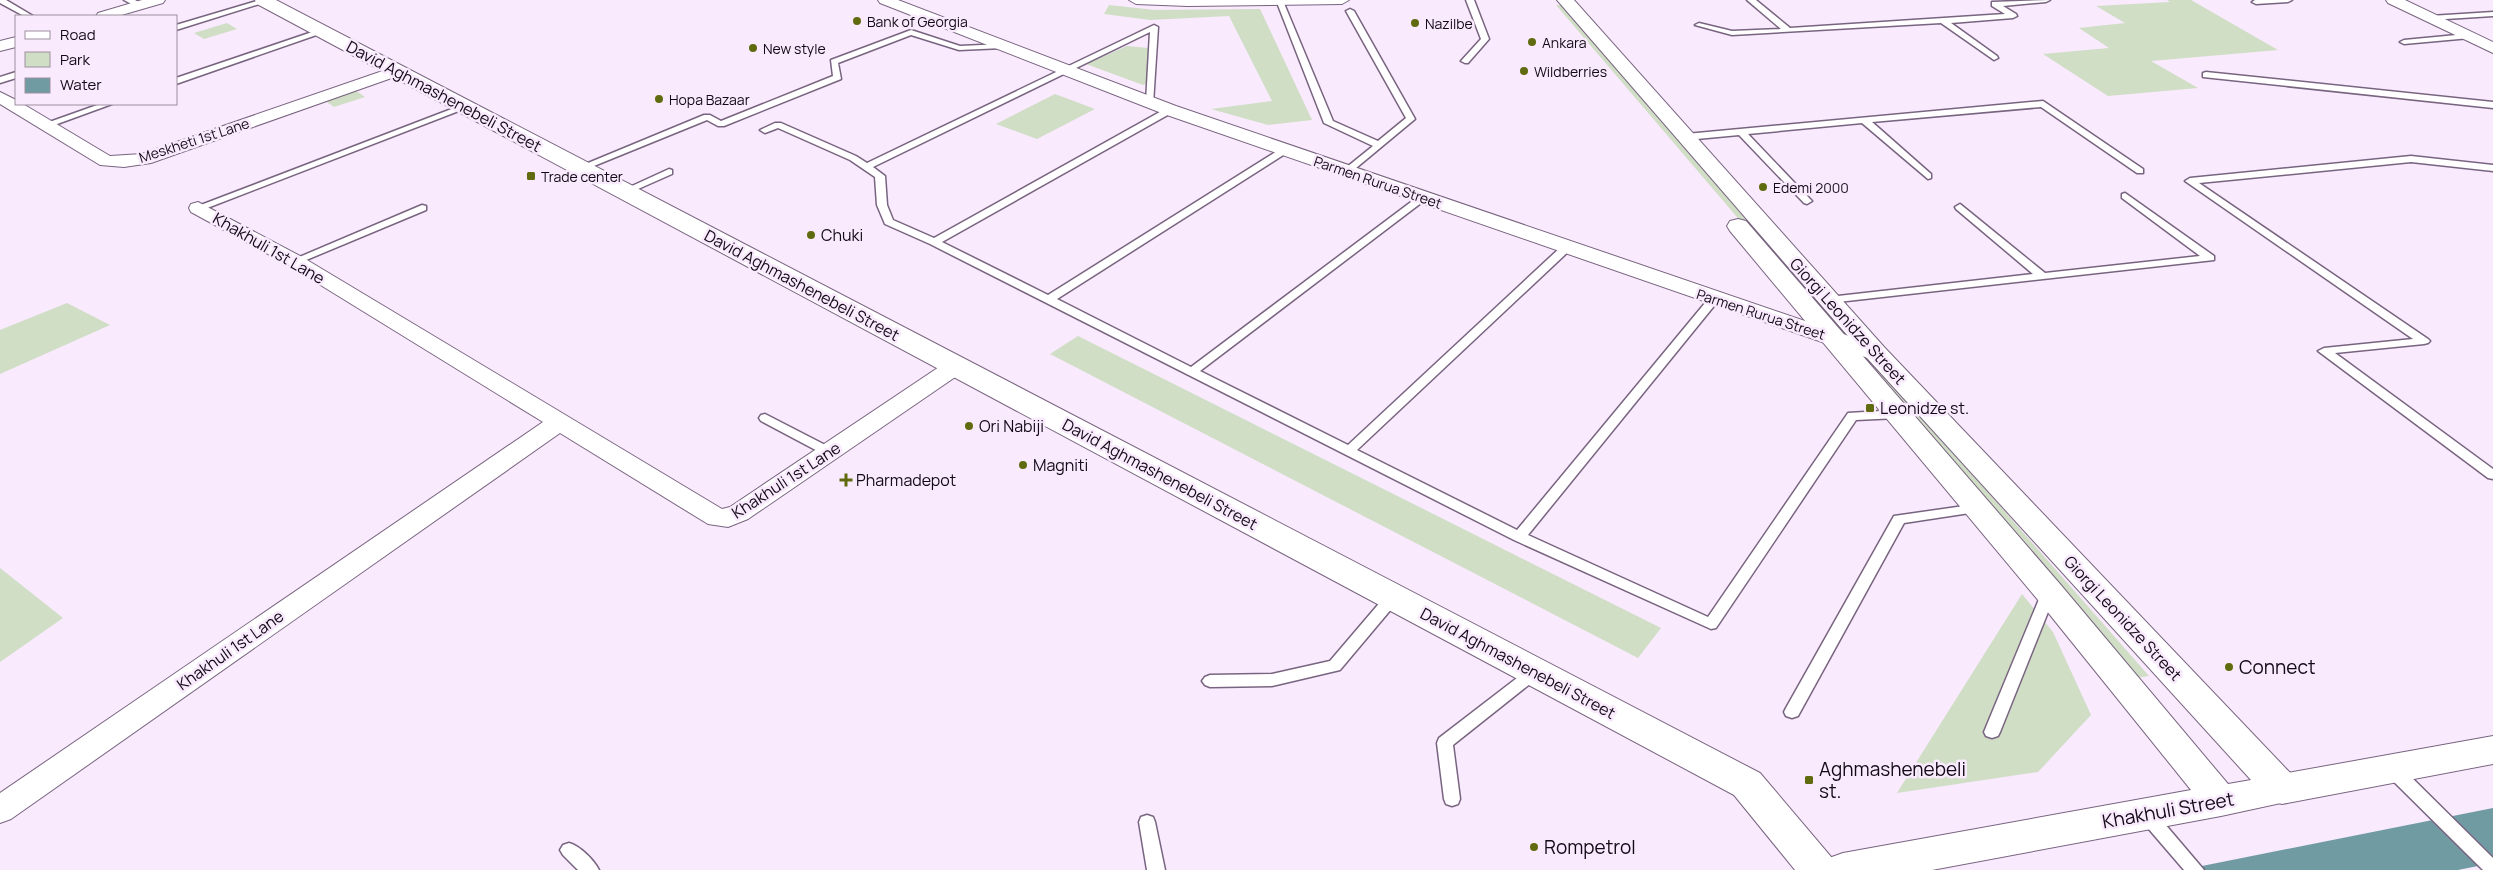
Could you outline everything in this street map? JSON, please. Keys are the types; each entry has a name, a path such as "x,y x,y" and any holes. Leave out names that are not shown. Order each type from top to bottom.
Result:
{"main road":[{"name":"Giorgi Leonidze Street","path":"1545,0 1978,508 2221,801"},
{"name":"Giorgi Leonidze Street","path":"1565,0 1876,353 2282,789"},
{"name":"David Aghmashenebeli Street","path":"264,1 1747,784 1818,870"},
{"name":"Khakhuli Street","path":"1843,870 2493,750"}],"street":[{"path":"104,15 134,3 158,0"},
{"name":"Parmen Rurua Street","path":"885,0 1170,110 1714,299 1876,353"},
{"path":"1136,0 1289,1 1346,6"},
{"path":"2393,0 2493,48"},
{"path":"0,46 15,42"},
{"name":"Meskheti 1st Lane","path":"0,97 106,161 124,162 145,159 397,71"},
{"name":"Khakhuli 1st Lane","path":"198,208 295,261 717,518 728,518 739,513 956,366"},
{"name":"Khakhuli 1st Lane","path":"0,810 559,422"}],"lane":[{"path":"0,0 26,15"},
{"path":"1465,61 1485,39 1470,0"},
{"path":"1751,0 1788,31"},
{"path":"1699,25 1732,33 2012,16 1994,4 2046,0"},
{"path":"2256,2 2288,0"},
{"path":"178,27 264,1"},
{"path":"1289,1 1329,123 1379,145"},
{"path":"1346,6 1411,119 1347,171"},
{"path":"2430,18 2493,14"},
{"path":"1942,20 1994,58"},
{"path":"866,167 1154,27 1150,102"},
{"path":"178,80 321,32"},
{"path":"581,168 707,117 721,124 838,77 834,62 911,32 958,48 1003,46"},
{"path":"2404,42 2467,36"},
{"path":"0,80 15,75"},
{"path":"2206,75 2493,105"},
{"path":"1686,137 2043,104 2140,171"},
{"path":"46,125 105,105"},
{"name":"Khakhuli 1st Lane","path":"198,208 466,107"},
{"path":"934,242 1170,110"},
{"path":"1865,121 1928,176"},
{"path":"765,130 778,125 853,158 880,176 882,205 889,222 934,242 1519,537 1711,624 1852,416 1898,414"},
{"path":"1741,132 1807,201"},
{"path":"1048,300 1285,150"},
{"path":"2493,168 2411,159 2190,181 2424,340 2324,352 2493,475"},
{"path":"626,192 669,172"},
{"path":"1829,300 2210,258 2125,196"},
{"path":"1192,372 1422,198"},
{"path":"1960,207 2042,276"},
{"path":"295,261 422,208"},
{"path":"1349,451 1566,248"},
{"path":"1519,537 1714,299"},
{"path":"764,418 829,452"},
{"path":"1792,712 1899,519 1978,508"},
{"path":"1992,732 2048,592"},
{"path":"1210,682 1272,680 1335,666 1393,597"},
{"path":"1452,799 1445,743 1535,672"},
{"path":"2392,769 2493,869"},
{"path":"2146,814 2195,870"},
{"path":"1147,822 1156,870"},
{"path":"569,850 590,870"}],"green space":[{"path":"2167,0 2191,0 2278,50 2151,61 2198,88 2108,96 2043,54 2109,48 2079,28 2125,23 2096,6 2170,2"},
{"path":"1109,5 1155,10 1260,9 1312,120 1268,125 1211,109 1272,101 1229,16 1150,20 1104,14"},
{"path":"1556,5 1562,5 1768,243 1760,244"},
{"path":"227,23 237,29 204,39 194,33"},
{"path":"1127,46 1148,48 1147,83 1143,85 1086,64"},
{"path":"355,90 365,97 334,107 324,100"},
{"path":"1055,94 1095,109 1037,139 996,124"},
{"path":"67,303 110,325 0,374 0,330"},
{"path":"1078,336 1661,628 1638,658 1050,354"},
{"path":"1874,362 2149,676 2135,678 1863,363"},
{"path":"0,568 63,618 0,662"},
{"path":"2022,594 2053,632 2091,715 2038,772 1897,793"}],"water":[{"path":"2493,808 2493,863 2458,870 2182,870"}],"place":[{"name":"Bank of Georgia","path":"857,21"},
{"name":"Nazilbe","path":"1415,23"},
{"name":"Ankara","path":"1532,42"},
{"name":"New style","path":"753,48"},
{"name":"Wildberries","path":"1524,71"},
{"name":"Hopa Bazaar","path":"659,99"},
{"name":"Trade center","path":"531,176"},
{"name":"Edemi 2000","path":"1763,187"},
{"name":"Chuki","path":"811,235"},
{"name":"Leonidze st.","path":"1870,408"},
{"name":"Ori Nabiji","path":"969,426"},
{"name":"Magniti","path":"1023,465"},
{"name":"Pharmadepot","path":"846,480"},
{"name":"Connect","path":"2229,667"},
{"name":"Aghmashenebeli st.","path":"1809,780"},
{"name":"Rompetrol","path":"1534,847"}]}
